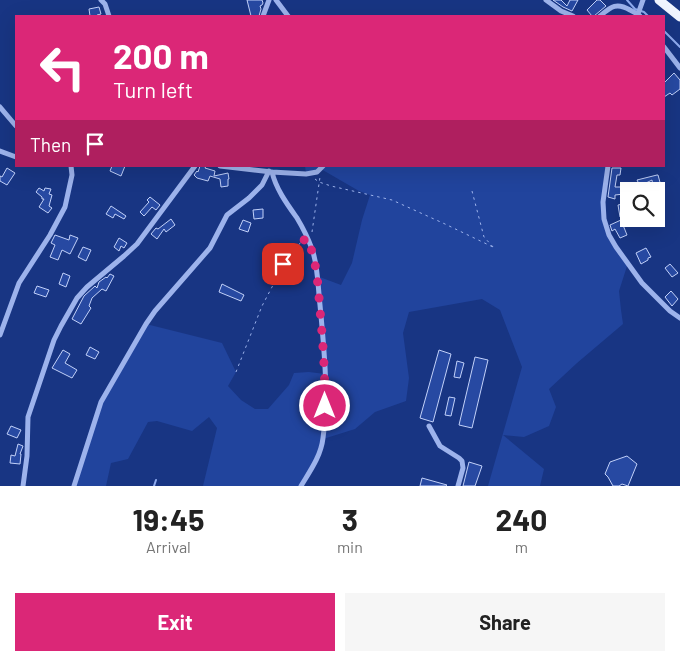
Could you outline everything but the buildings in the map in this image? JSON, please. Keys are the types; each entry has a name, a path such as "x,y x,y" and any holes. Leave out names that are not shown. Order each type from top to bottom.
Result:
{"highway":[{"path":"659,0 680,17"}],"street":[{"path":"101,0 105,4 109,15"},
{"path":"263,15 268,0"},
{"path":"276,0 287,15"},
{"path":"546,0 561,11 571,15"},
{"path":"601,15 607,10 619,5 639,12 643,0"},
{"path":"665,48 680,68"},
{"path":"0,107 15,125"},
{"path":"1,153 15,157"},
{"path":"0,335 19,283 50,235 65,207 72,175 71,167"},
{"path":"24,486 28,416 54,340 61,326 86,287 137,244 194,167"},
{"path":"228,167 270,172 309,173 317,172 322,167"},
{"path":"608,167 603,202 604,219 609,235 642,283 670,311 680,318"},
{"path":"270,172 307,238 313,252 317,276 325,362 323,439 316,462 301,486"},
{"path":"74,486 101,402 146,324 210,248 227,215 262,185 270,172"},
{"path":"429,426 440,446 462,461 463,468 458,486"}],"path":[{"path":"236,372 262,306 283,264 291,251 307,238 312,230 322,167"},
{"path":"309,173 319,182 392,200 494,248 484,237 472,191"}],"shaded area":[{"path":"305,167 608,167 603,202 609,235 628,263 619,291 623,324 549,389 556,407 549,426 524,437 503,435 544,469 540,486 488,486 522,367 500,310 482,299 409,312 403,333 409,378 406,401 375,412 355,429 323,439 315,462 301,486 203,486 217,428 209,417 192,431 157,421 148,422 128,459 111,463 106,486 74,486 101,402 146,324 222,343 236,372 228,386 241,400 255,409 268,409 289,385 294,373 325,374 317,276 341,285 352,263 370,195 359,191 321,169 306,174"}],"waterway":[{"path":"627,0 635,9 647,15"},
{"path":"665,32 680,47"},
{"path":"154,486 156,480"}],"route":[{"path":"283,264 291,251 307,238 313,252 317,276 325,362 325,406"}]}
